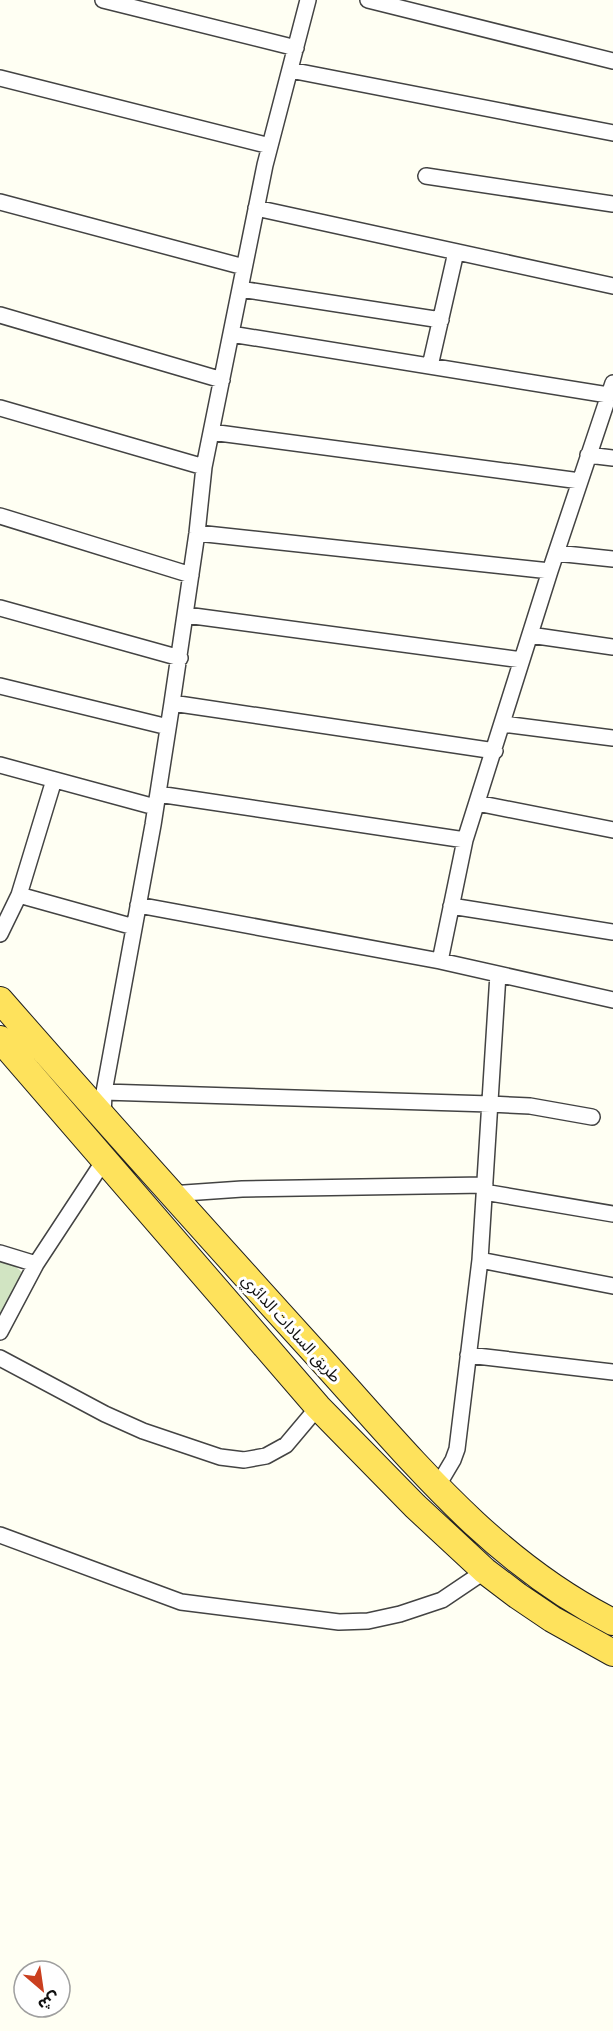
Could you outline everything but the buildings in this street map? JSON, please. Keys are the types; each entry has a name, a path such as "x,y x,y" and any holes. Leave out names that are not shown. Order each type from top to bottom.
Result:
{"highway":[{"name":"طريق السادات الدائري","path":"0,1000 170,1194 466,1518 532,1572 567,1596 613,1622"},
{"name":"طريق السادات الدائري","path":"1,1043 105,1159 318,1407 415,1506 485,1571 552,1619 613,1653"},
{"path":"291,1376 297,1378 308,1376 316,1367 317,1355"}],"street":[{"path":"103,0 296,48"},
{"path":"103,1118 104,1092 157,800 180,657 204,467 256,208 308,0"},
{"path":"368,0 613,61"},
{"path":"290,70 613,133"},
{"path":"0,78 270,146"},
{"path":"426,176 613,204"},
{"path":"0,202 244,267"},
{"path":"256,208 613,286"},
{"path":"430,366 456,252"},
{"path":"240,289 441,320"},
{"path":"0,315 222,380"},
{"path":"231,334 430,366 611,389 550,571 465,840 440,961"},
{"path":"0,408 204,467"},
{"path":"211,432 580,482"},
{"path":"588,455 613,458"},
{"path":"0,516 191,575"},
{"path":"197,533 550,571"},
{"path":"556,553 613,559"},
{"path":"0,608 180,657"},
{"path":"186,615 522,660"},
{"path":"530,635 613,648"},
{"path":"0,686 168,727"},
{"path":"172,703 495,751"},
{"path":"503,724 613,738"},
{"path":"0,765 54,780 157,800 465,840"},
{"path":"0,934 19,895 54,780"},
{"path":"477,803 613,830"},
{"path":"19,895 134,927"},
{"path":"138,905 440,961 613,1000"},
{"path":"451,906 613,932"},
{"path":"437,1487 457,1449 480,1260 498,974"},
{"path":"104,1092 530,1106 592,1117"},
{"path":"0,1332 36,1264 105,1159"},
{"path":"170,1194 242,1189 485,1188 613,1214"},
{"path":"0,1253 36,1264"},
{"path":"480,1260 613,1286"},
{"path":"468,1355 613,1372"},
{"path":"0,1358 114,1419 220,1457 244,1460 266,1456 286,1445 318,1407"},
{"path":"0,1535 181,1602 339,1622 368,1621 400,1614 442,1600 485,1571"}],"green space":[{"path":"0,1260 11,1263 27,1276 0,1325"}]}
